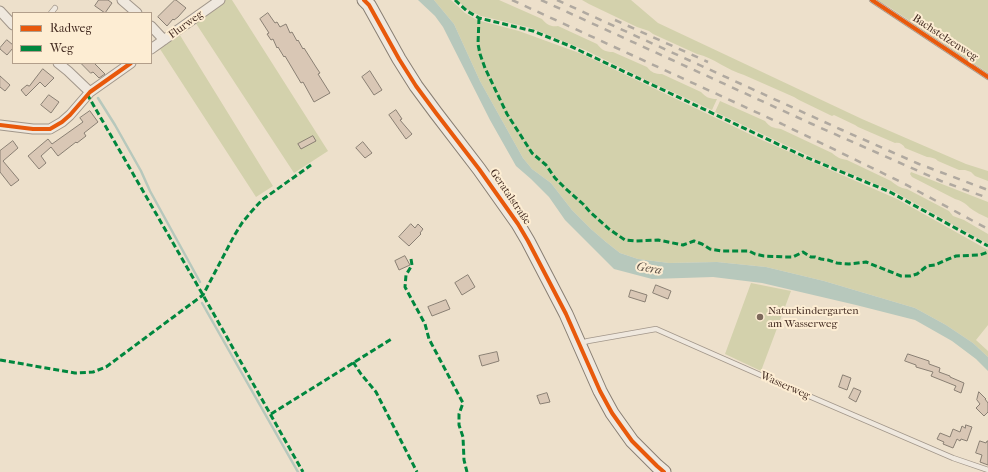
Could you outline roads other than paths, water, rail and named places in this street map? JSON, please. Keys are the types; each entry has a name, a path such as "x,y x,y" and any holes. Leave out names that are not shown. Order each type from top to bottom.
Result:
{"street":[{"path":"122,0 136,12"},
{"name":"Flurweg","path":"152,48 220,0"},
{"name":"Geratalstraße","path":"364,0 369,5 416,86 479,168 518,224 559,301 600,390 619,422 632,440 664,472"},
{"path":"0,11 12,24"},
{"path":"152,27 164,40"},
{"path":"59,64 68,70 90,92"},
{"path":"0,125 33,129 50,129 62,122 90,92 130,64"}],"lane":[{"name":"Bachstelzenweg","path":"872,0 988,77"},
{"path":"52,12 56,8"},
{"name":"Wasserweg","path":"579,344 588,341 656,329 953,458 988,470"}],"water":[{"name":"Gera","path":"418,0 434,0 454,24 480,81 523,158 532,169 551,183 572,210 591,229 620,253 638,259 669,263 717,262 766,267 824,281 915,308 946,325 973,343 988,357 988,371 976,359 952,341 915,320 762,283 713,277 652,279 614,269 565,220 549,197 516,166 490,120 443,27 435,16"}],"waterway":[{"path":"98,98 141,171 150,191 200,282"},
{"path":"202,303 298,472"}],"railway":[{"path":"512,0 782,124 903,183 988,229"},
{"path":"541,0 812,124 941,181 988,198"},
{"path":"557,0 919,164 988,190"},
{"path":"615,20 708,62"}],"place":[{"name":"Naturkindergarten am Wasserweg","path":"760,317"}]}
